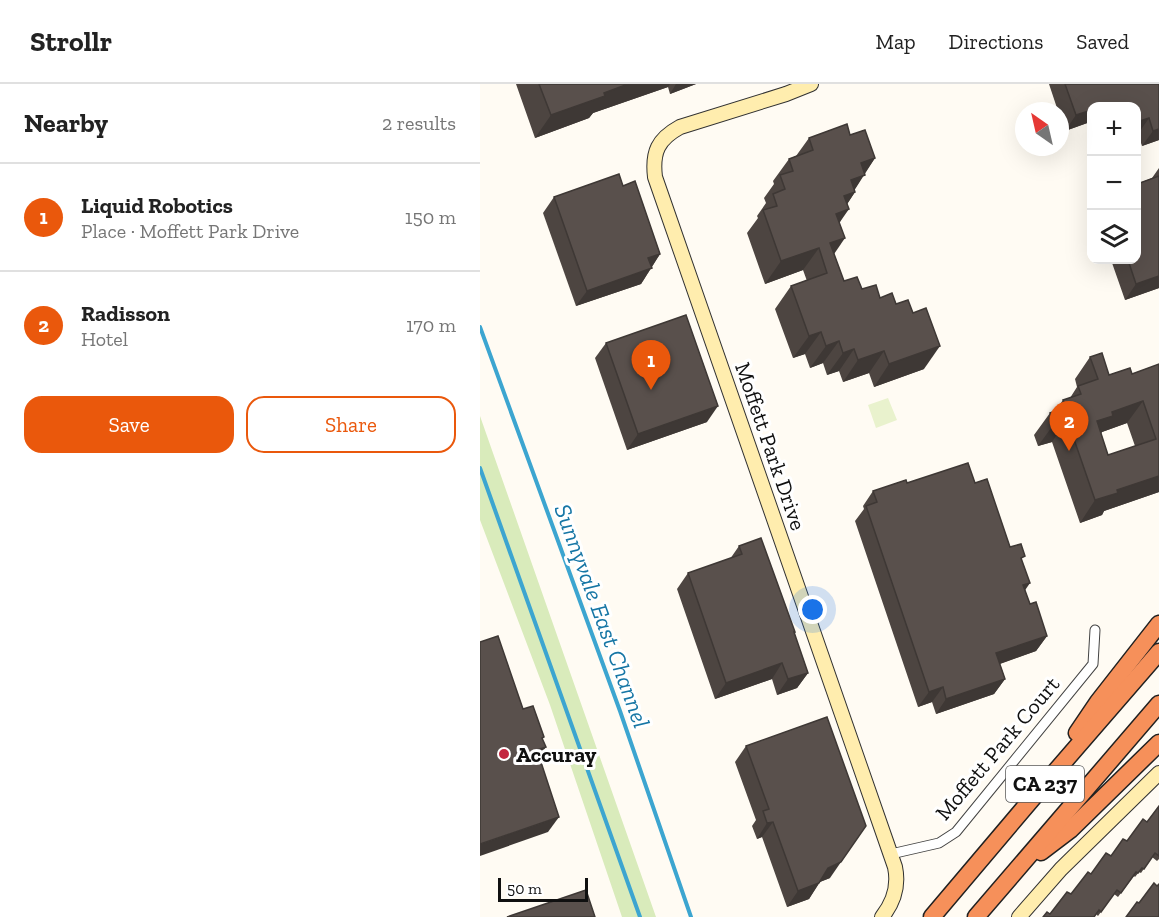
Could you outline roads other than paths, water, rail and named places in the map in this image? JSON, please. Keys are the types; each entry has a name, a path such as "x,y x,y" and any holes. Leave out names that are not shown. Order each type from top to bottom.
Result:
{"highway":[{"path":"1036,794 1098,702 1159,624"},
{"name":"CA 237","path":"932,917 1159,652"},
{"name":"CA 237","path":"976,917 1159,705"},
{"path":"1014,872 1070,830 1159,743"}],"street":[{"name":"Moffett Park Drive","path":"811,84 669,132 654,153 653,163 655,177 685,266 891,854 897,876 897,889 882,917"},
{"name":"Moffett Park Court","path":"891,854 939,843 956,832 1093,664 1095,630"},
{"path":"1019,917 1061,869 1159,773"}],"waterway":[{"name":"Sunnyvale East Channel","path":"480,327 620,711 691,917"},
{"path":"480,468 640,917"}],"place":[{"name":"Liquid Robotics","path":"651,390"},
{"name":"Radisson","path":"1069,451"},
{"name":"Accuray","path":"504,754"}]}
